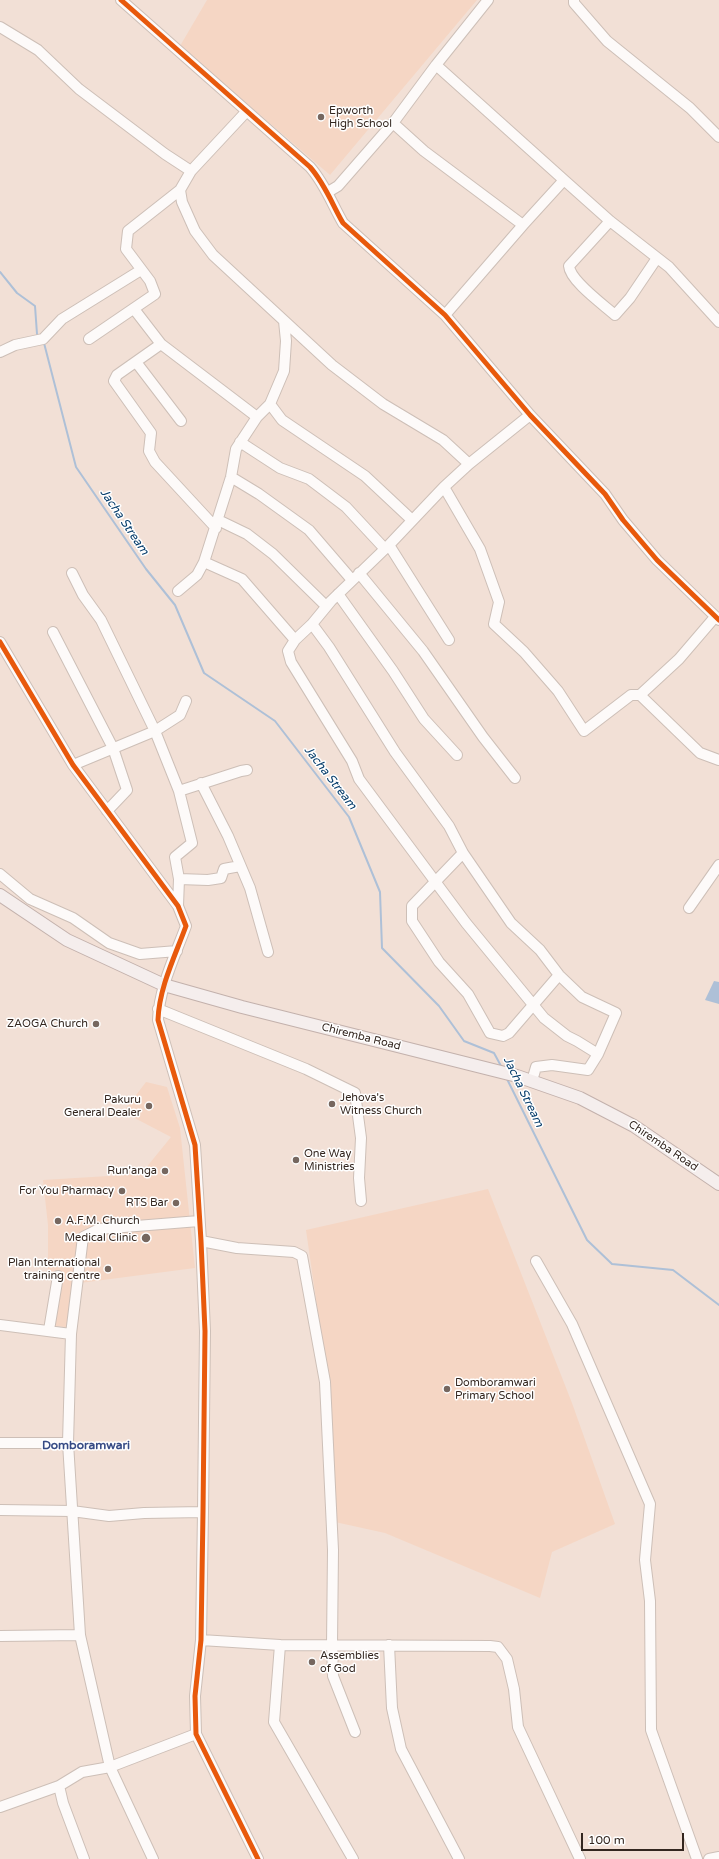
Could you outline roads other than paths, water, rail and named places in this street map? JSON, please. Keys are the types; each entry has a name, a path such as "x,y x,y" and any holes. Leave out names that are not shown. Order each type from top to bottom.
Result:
{"main road":[{"name":"Chiremba Road","path":"0,896 67,940 164,985 242,1007 517,1076 580,1098 606,1110 654,1138 719,1184"}],"street":[{"path":"121,0 310,167 328,192 343,223 445,315 530,416 605,494 623,520 657,560 717,618 679,659 640,696 631,696 584,731 558,691 524,652 494,624 499,602 480,549 444,488"},
{"path":"328,192 338,186 393,123 436,65 488,0"},
{"path":"574,0 574,3 607,41 690,108 719,137"},
{"path":"0,27 38,50 79,89 165,154 191,171"},
{"path":"436,65 610,221 669,267 719,322"},
{"path":"89,339 156,294 150,281 126,249 128,231 180,190 191,171 246,112"},
{"path":"393,123 430,155 523,225"},
{"path":"445,315 564,180"},
{"path":"180,190 182,202 196,231 213,255 332,365 383,404 443,440 468,464"},
{"path":"610,221 569,266 569,272 579,283 616,315 630,298 657,258"},
{"path":"0,352 15,344 43,339 62,319 141,270"},
{"path":"134,309 161,344 257,417"},
{"path":"178,591 197,575 204,562 231,477 236,449 257,417 270,404 284,371 286,341 284,321"},
{"path":"161,344 117,375 114,381 151,433 149,451 155,462 217,524 247,534 273,554 326,606"},
{"path":"136,362 180,420"},
{"path":"270,404 282,420 365,476 412,520"},
{"path":"530,416 468,464 387,547 355,576 326,606 312,624 295,640 288,651 291,662 352,761 359,780 466,923 544,1018 567,1036 598,1054"},
{"path":"240,442 280,468 309,478 346,507 387,547 449,640"},
{"path":"231,477 259,494 309,530 355,576 423,651 483,737 515,778"},
{"path":"204,562 242,579 295,640"},
{"path":"72,573 83,595 101,620 155,731 179,791 192,843 175,857 179,879 178,906"},
{"path":"338,594 394,671 424,719 457,755"},
{"path":"312,624 395,752 449,826 463,853 511,923 540,950 559,975 582,997 616,1013 598,1054 588,1070 552,1065 536,1067 532,1081"},
{"path":"53,632 113,748 128,790 107,811"},
{"path":"0,642 73,765 178,906 186,926 164,985 158,1009 158,1020 195,1145 200,1221 205,1331 201,1640 195,1696 196,1734 258,1859"},
{"path":"640,696 700,753 719,760"},
{"path":"73,765 155,731 180,715 186,701"},
{"path":"179,791 241,770 247,770"},
{"path":"201,783 228,836 254,898 268,952"},
{"path":"463,853 412,906 412,921 439,962 468,994 490,1032 503,1036 509,1033 559,975"},
{"path":"689,908 719,865"},
{"path":"179,879 208,880 221,878 224,868 240,866"},
{"path":"0,874 30,899 73,918 109,943 140,954 177,952"},
{"path":"158,1009 306,1069 355,1094 361,1138 359,1178 361,1201"},
{"path":"153,1859 110,1767 80,1635 68,1443 71,1334 83,1237 99,1229 200,1221"},
{"path":"201,1241 237,1248 294,1252 302,1256 325,1382 333,1550 333,1676 355,1732"},
{"path":"536,1261 572,1324 650,1504 645,1560 650,1601 652,1730 697,1859"},
{"path":"49,1330 58,1276"},
{"path":"0,1325 49,1330 71,1334"},
{"path":"0,1443 68,1443"},
{"path":"0,1510 72,1511 109,1516 144,1513 203,1512"},
{"path":"0,1636 80,1635"},
{"path":"201,1640 280,1645 490,1646 498,1648 507,1659 514,1689 518,1727 580,1859"},
{"path":"280,1645 274,1722 353,1859"},
{"path":"389,1645 392,1708 401,1749 456,1858"},
{"path":"0,1807 58,1786 82,1772 110,1767 196,1734"},
{"path":"58,1786 84,1859"},
{"path":"709,1859 719,1857"}],"water":[{"path":"714,981 719,982 719,1004 705,1000"}],"waterway":[{"name":"Jacha Stream","path":"0,272 17,293 35,306 37,334 40,336"},
{"name":"Jacha Stream","path":"44,343 76,467 146,569 175,605 204,673 275,721 349,817 380,892 382,948 439,1006 464,1041 494,1053 501,1066"},
{"name":"Jacha Stream","path":"506,1077 587,1240 612,1264 673,1270 719,1305"}],"place":[{"name":"Epworth High School","path":"321,117"},
{"name":"ZAOGA Church","path":"96,1024"},
{"name":"Jehova's Witness Church","path":"332,1104"},
{"name":"Pakuru General Dealer","path":"149,1106"},
{"name":"One Way Ministries","path":"296,1160"},
{"name":"Run'anga","path":"165,1171"},
{"name":"For You Pharmacy","path":"122,1191"},
{"name":"RTS Bar","path":"176,1203"},
{"name":"A.F.M. Church","path":"58,1221"},
{"name":"Medical Clinic","path":"146,1238"},
{"name":"Plan International training centre","path":"108,1269"},
{"name":"Domboramwari Primary School","path":"447,1389"},
{"name":"Assemblies of God","path":"312,1662"}],"district":[{"name":"Domboramwari","path":"86,1446"}]}
